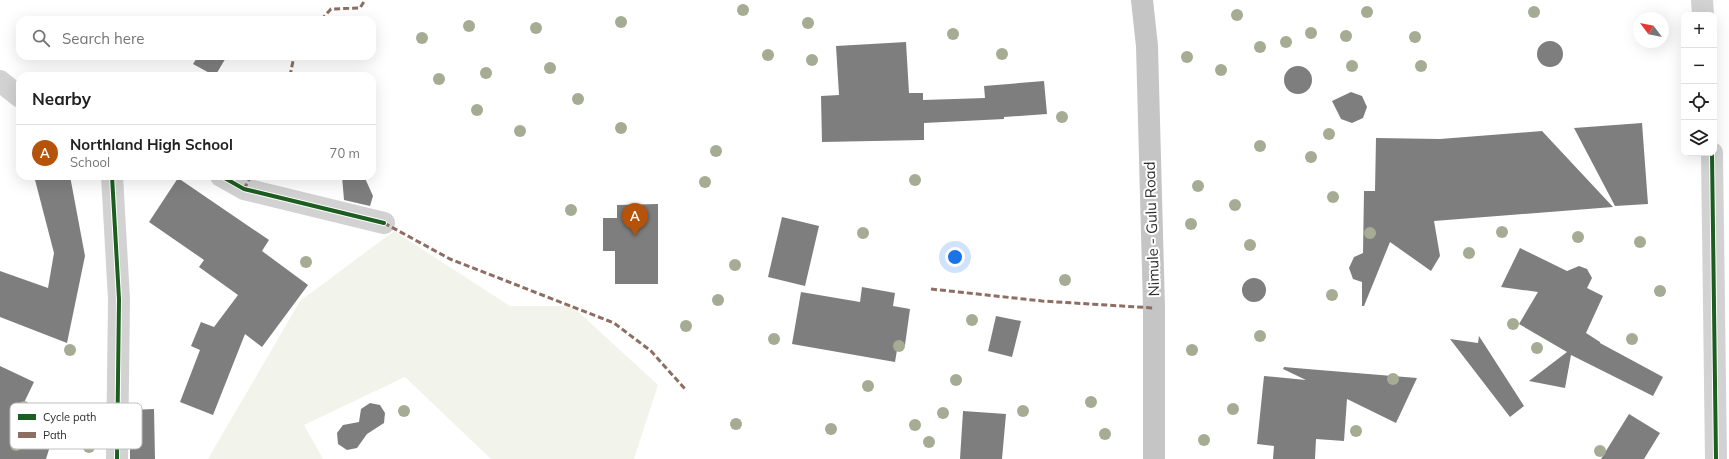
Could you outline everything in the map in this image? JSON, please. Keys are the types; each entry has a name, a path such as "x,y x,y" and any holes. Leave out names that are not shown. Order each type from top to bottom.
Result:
{"main road":[{"name":"Nimule - Gulu Road","path":"1142,0 1147,46 1154,308 1154,459"}],"street":[{"path":"1702,0 1703,12"},
{"path":"0,81 16,94"},
{"path":"1712,156 1716,459"},
{"path":"112,180 120,299 118,403"},
{"path":"228,180 244,190 384,223"},
{"path":"117,449 117,459"}],"shaded area":[{"path":"394,231 510,306 572,306 658,385 634,459 491,459 405,377 304,425 323,459 208,459 300,301"}],"building":[{"path":"1550,41 1559,45 1563,54 1559,63 1550,67 1541,63 1537,54 1541,45"},
{"path":"906,42 909,93 923,93 923,100 985,98 984,86 1044,81 1047,114 1004,117 1004,119 924,123 924,140 822,142 821,96 839,95 836,46"},
{"path":"196,60 225,60 217,72 208,72 193,64"},
{"path":"1298,66 1304,67 1308,70 1311,74 1311,86 1308,90 1304,93 1298,94 1292,93 1288,90 1285,86 1284,80 1285,74 1288,70 1292,67"},
{"path":"1351,92 1362,96 1367,107 1363,118 1352,123 1341,119 1332,101"},
{"path":"1642,123 1648,204 1615,206 1574,128"},
{"path":"1542,131 1613,207 1434,221 1440,256 1431,271 1390,242 1364,306 1362,306 1362,282 1353,279 1349,268 1354,257 1363,253 1364,191 1375,191 1376,138 1440,139"},
{"path":"35,180 71,180 85,256 67,343 0,317 0,271 48,288 54,253"},
{"path":"177,180 181,180 269,240 262,251 308,285 262,347 245,334 213,415 180,402 200,350 191,346 201,322 214,327 238,295 199,267 204,260 149,222"},
{"path":"342,180 366,180 373,196 370,206 344,200"},
{"path":"658,204 658,284 615,284 615,251 603,251 603,218 617,218 617,205"},
{"path":"782,217 819,226 805,286 768,277"},
{"path":"1520,248 1567,271 1579,266 1587,269 1592,278 1587,288 1603,296 1586,333 1600,343 1663,377 1653,396 1571,355 1565,388 1529,381 1567,352 1519,324 1538,292 1501,287"},
{"path":"1254,278 1259,279 1265,285 1265,295 1259,301 1254,302 1249,301 1243,295 1242,290 1243,285 1249,279"},
{"path":"862,287 895,293 893,306 910,309 905,345 898,344 895,362 792,344 801,292 860,302"},
{"path":"996,316 1021,321 1012,357 988,351"},
{"path":"1479,336 1524,406 1510,417 1450,339 1478,343"},
{"path":"0,366 34,382 24,403 10,403 10,449 49,449 46,459 0,459"},
{"path":"1284,367 1417,378 1396,423 1347,399 1344,441 1316,439 1315,459 1273,459 1274,446 1257,444 1264,376 1306,380 1283,369"},
{"path":"370,403 380,405 385,413 384,423 367,434 357,448 347,450 338,444 337,433 343,425 359,422 361,409"},
{"path":"154,409 155,459 130,459 130,449 142,449 142,410"},
{"path":"963,411 1006,414 1002,459 960,459"},
{"path":"1629,414 1660,433 1644,459 1601,459"}],"marked path":[{"path":"325,16 331,9 360,8 365,0"},
{"path":"291,72 293,60"},
{"path":"244,189 249,180"},
{"path":"384,223 450,259 614,323 651,351 685,389"},
{"path":"931,289 1042,301 1154,308"}],"cycle path":[{"path":"1712,156 1716,459"},
{"path":"112,180 119,299 118,403"},
{"path":"228,180 244,189 384,223"},
{"path":"117,449 117,459"}],"place":[{"name":"Northland High School","path":"635,236"}]}
